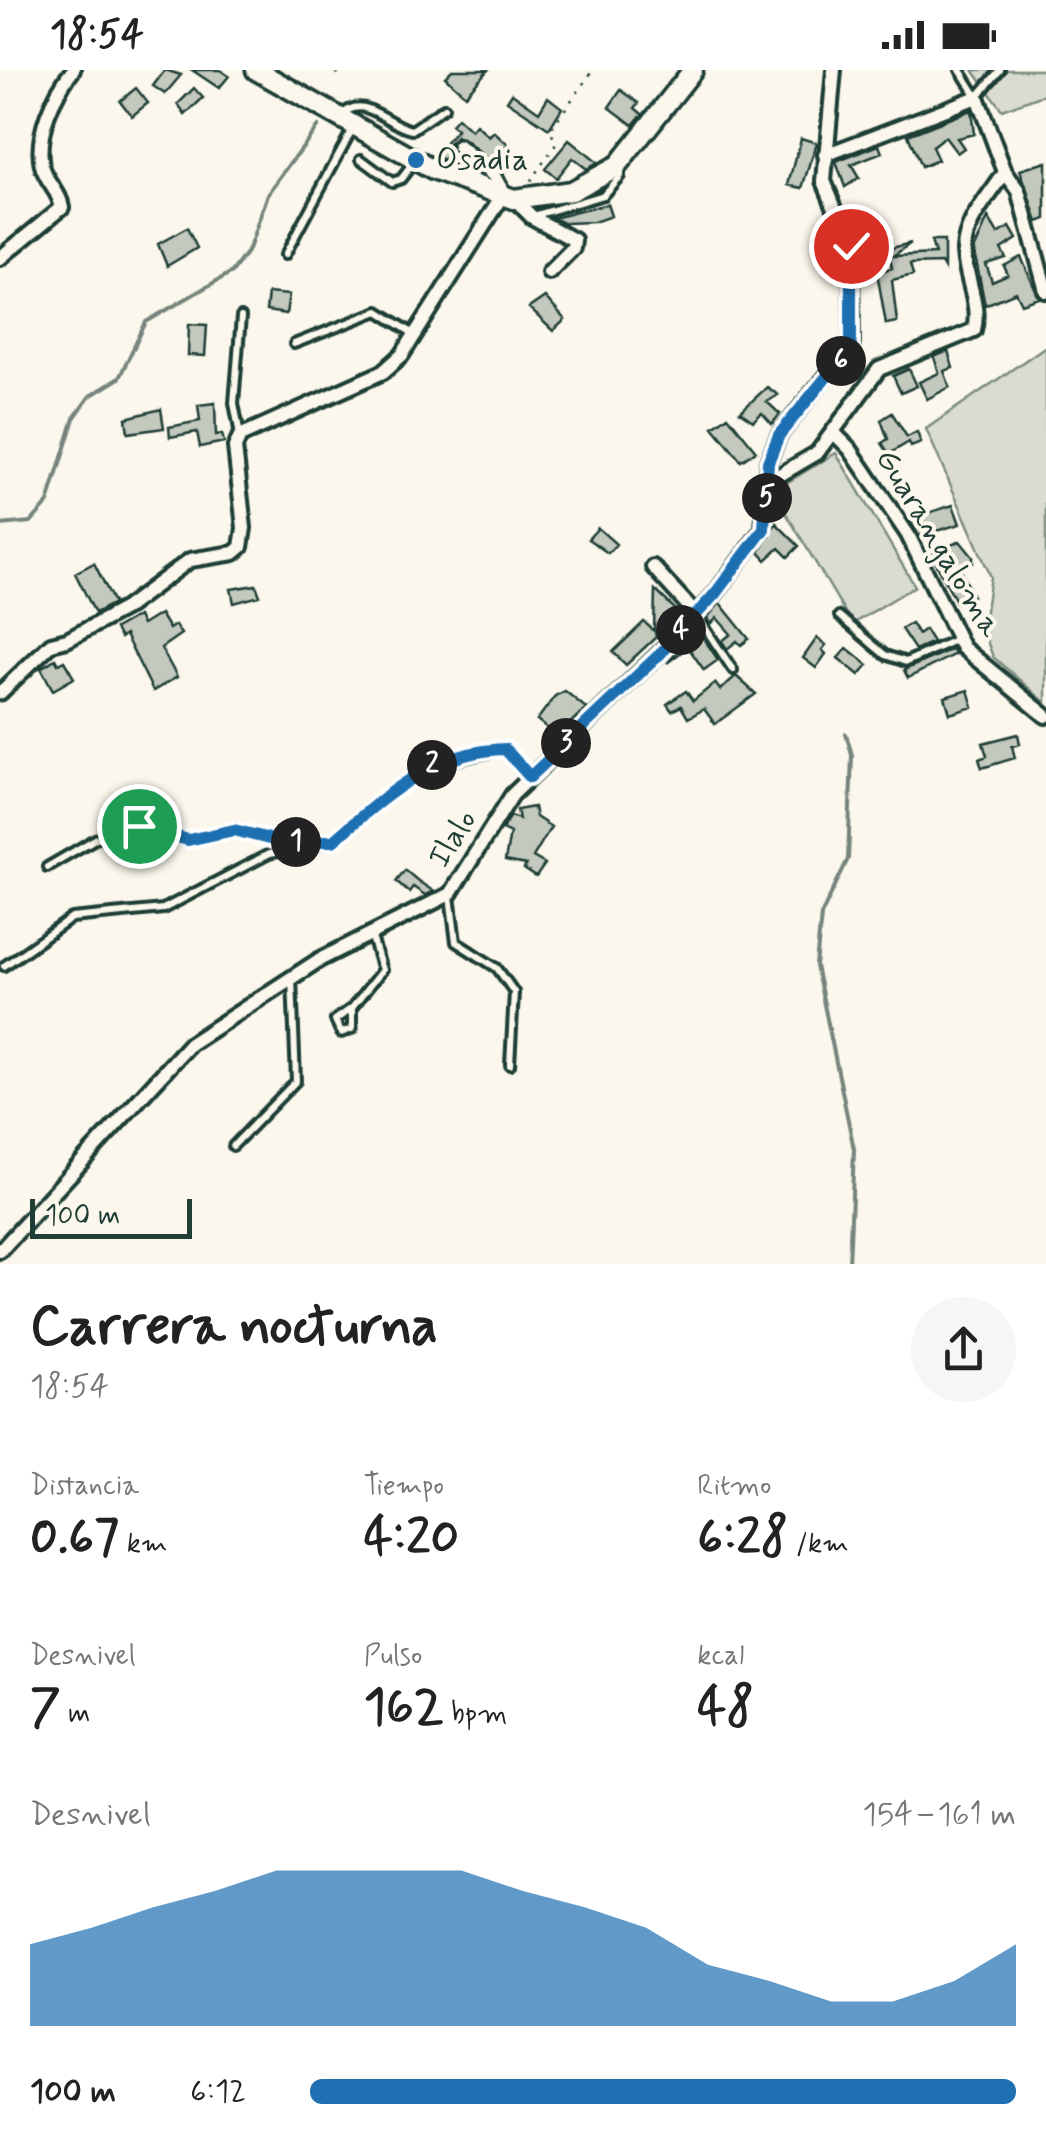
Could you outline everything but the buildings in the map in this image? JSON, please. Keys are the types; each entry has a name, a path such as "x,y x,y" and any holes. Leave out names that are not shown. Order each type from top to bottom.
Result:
{"main road":[{"path":"256,70 415,160 520,202 571,191 617,166 694,70"}],"street":[{"path":"0,258 62,207 42,167 42,152 52,102 72,70"},
{"name":"Ilalo","path":"0,1251 190,1044 292,976 450,894 512,795 696,614 764,529 768,462 779,435 852,342 851,246 824,182 834,70"},
{"path":"825,155 978,97 1005,172 1019,191 1046,291"},
{"path":"460,147 520,202 575,244 549,272"},
{"path":"766,483 817,453 879,369 974,330 976,310 968,283 966,240 1005,172"},
{"path":"0,692 51,644 67,640 126,608 190,560 234,554 241,547 244,528 236,447 240,436 383,372 520,202"},
{"name":"Guarangaloma","path":"833,432 850,449 908,535 957,638 1008,689 1046,716"},
{"path":"653,567 696,614"}],"lane":[{"path":"960,70 978,97 1000,70"},
{"path":"285,255 348,121 349,108 362,105 412,130 444,108"},
{"path":"360,159 392,182 401,180 415,160"},
{"path":"294,344 378,311 414,335"},
{"path":"240,436 234,403 241,317"},
{"path":"696,614 733,670"},
{"path":"839,616 885,655 906,662 957,638"},
{"path":"4,966 72,918 163,909 268,854 333,841 369,808 430,766 505,749 530,777"},
{"path":"46,867 95,839 139,826 188,840 234,830 277,841 333,841"},
{"path":"450,894 456,942 497,968 514,992 510,1065"},
{"path":"352,1008 382,970 371,934"},
{"path":"233,1146 296,1081 292,976"}],"path":[{"path":"520,202 530,180 555,146 551,129 593,70"}],"shaded area":[{"path":"973,70 1046,70 1046,94 1002,110"},
{"path":"1046,346 1046,703 993,657 983,630 991,577 926,429"},
{"path":"836,453 915,586 852,624 773,491"}],"waterway":[{"path":"0,525 31,522 48,503 74,418 90,396 119,378 146,322 232,272 249,249 268,194 318,126"},
{"path":"846,734 852,755 848,859 821,915 816,966 854,1149 849,1264"}],"place":[{"name":"Osadia","path":"416,160"}],"route":[{"path":"139,826 188,840 234,830 277,841 333,841 369,808 430,766 505,749 516,756 530,777 660,654 715,594 764,529 768,518 768,462 779,435 851,347 851,246"}]}
